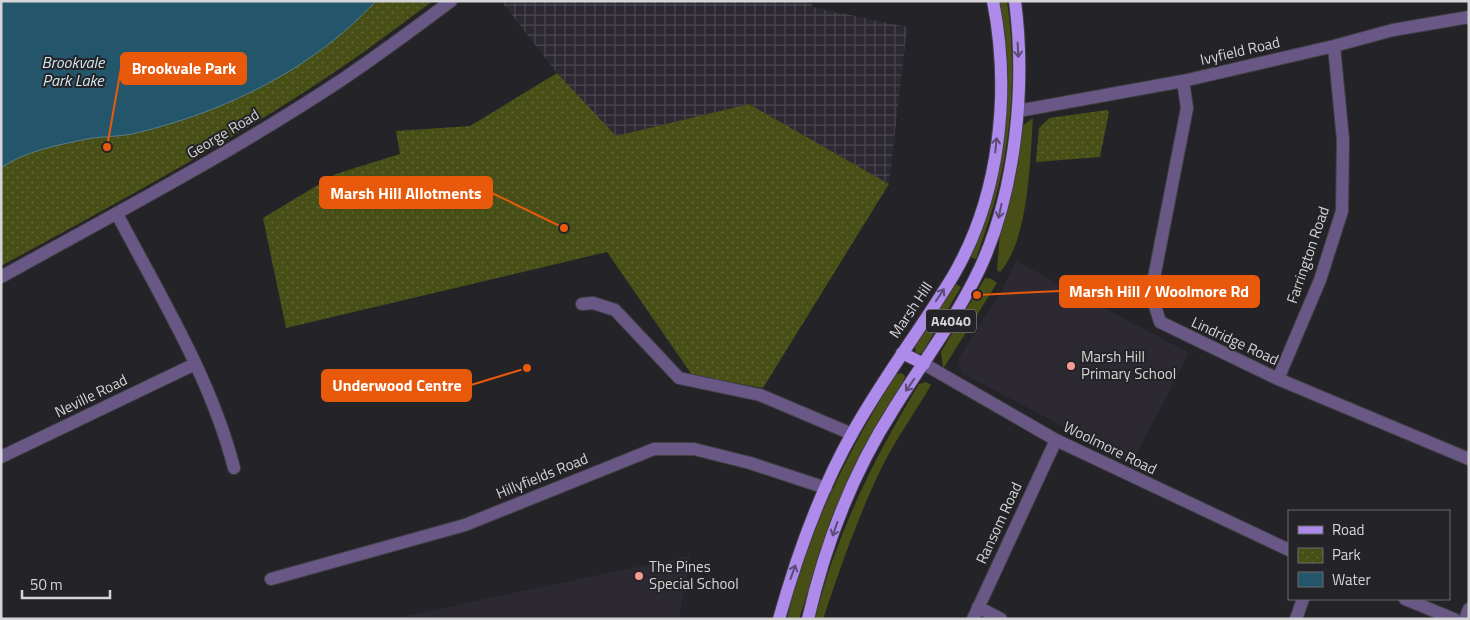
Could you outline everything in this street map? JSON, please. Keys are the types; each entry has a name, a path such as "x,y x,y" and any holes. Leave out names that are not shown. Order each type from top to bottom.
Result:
{"main road":[{"name":"Marsh Hill","path":"780,619 791,577 826,488 852,434 953,276 973,234 987,195 996,153 1002,68 994,1"},
{"name":"A4040","path":"808,619 816,583 849,492 892,410 924,364 964,298 980,267 997,224 1011,162 1018,110 1019,64 1015,1"},
{"path":"902,353 924,364"}],"street":[{"name":"George Road","path":"1,277 117,214 298,108 344,78 451,1"},
{"name":"Ivyfield Road","path":"1018,110 1183,81 1334,46 1393,30 1469,17"},
{"name":"Farrington Road","path":"1278,379 1320,280 1342,211 1343,140 1334,46"},
{"name":"Lindridge Road","path":"1183,81 1187,108 1152,288 1160,322 1278,379 1469,460"},
{"path":"117,214 195,364 221,421 234,468"},
{"path":"582,304 594,303 615,310 679,378 760,395 852,434"},
{"name":"Neville Road","path":"1,457 195,364"},
{"name":"Woolmore Road","path":"924,364 1056,440 1288,550"},
{"name":"Ransom Road","path":"976,613 1056,440"},
{"name":"Hillyfields Road","path":"271,579 465,525 654,449 694,449 750,463 826,488"},
{"path":"1296,619 1304,600"},
{"path":"1407,600 1454,619"},
{"path":"1465,619 1469,609"},
{"path":"976,613 1001,619"}],"shaded area":[{"path":"501,1 813,1 812,7 907,27 889,184 749,104 616,136 557,73"},
{"name":"Marsh Hill Primary School","path":"1016,261 1189,353 1132,463 962,373 958,359 1001,292"},
{"name":"The Pines Special School","path":"690,556 679,619 393,619 494,597"}],"green space":[{"name":"Brookvale Park Lake","path":"1,1 433,1 370,47 269,114 155,181 1,266"},
{"path":"999,1 1007,1 1012,51 1009,129 992,211 976,259 970,257 991,201 1003,139"},
{"path":"557,73 616,136 749,104 889,184 763,388 692,375 607,252 286,328 263,218 336,174 400,154 396,131 470,126"},
{"path":"1107,110 1109,112 1100,157 1036,162 1039,128 1049,118"},
{"path":"1033,118 1029,177 1022,221 1010,258 1000,272 997,270 1000,232 1022,126"},
{"path":"985,278 992,279 997,283 943,369 941,352"},
{"path":"956,284 961,287 922,353 916,354 915,346"},
{"path":"902,373 905,376 903,383 858,462 836,507 799,619 787,619 795,586 806,554 831,492 862,432 896,374"},
{"path":"926,382 931,385 889,453 866,501 823,619 815,619 834,557 858,497 902,412 919,384"}],"water":[{"name":"Brookvale Park Lake","path":"1,1 376,1 351,25 296,67 266,85 234,100 202,113 136,133 87,139 42,149 20,157 1,168"}],"place":[{"name":"Brookvale Park","path":"107,147"},
{"name":"Marsh Hill Allotments","path":"564,228"},
{"name":"Marsh Hill / Woolmore Rd","path":"977,295"},
{"name":"Marsh Hill Primary School","path":"1071,366"},
{"name":"Underwood Centre","path":"527,368"},
{"name":"The Pines Special School","path":"639,576"}]}
